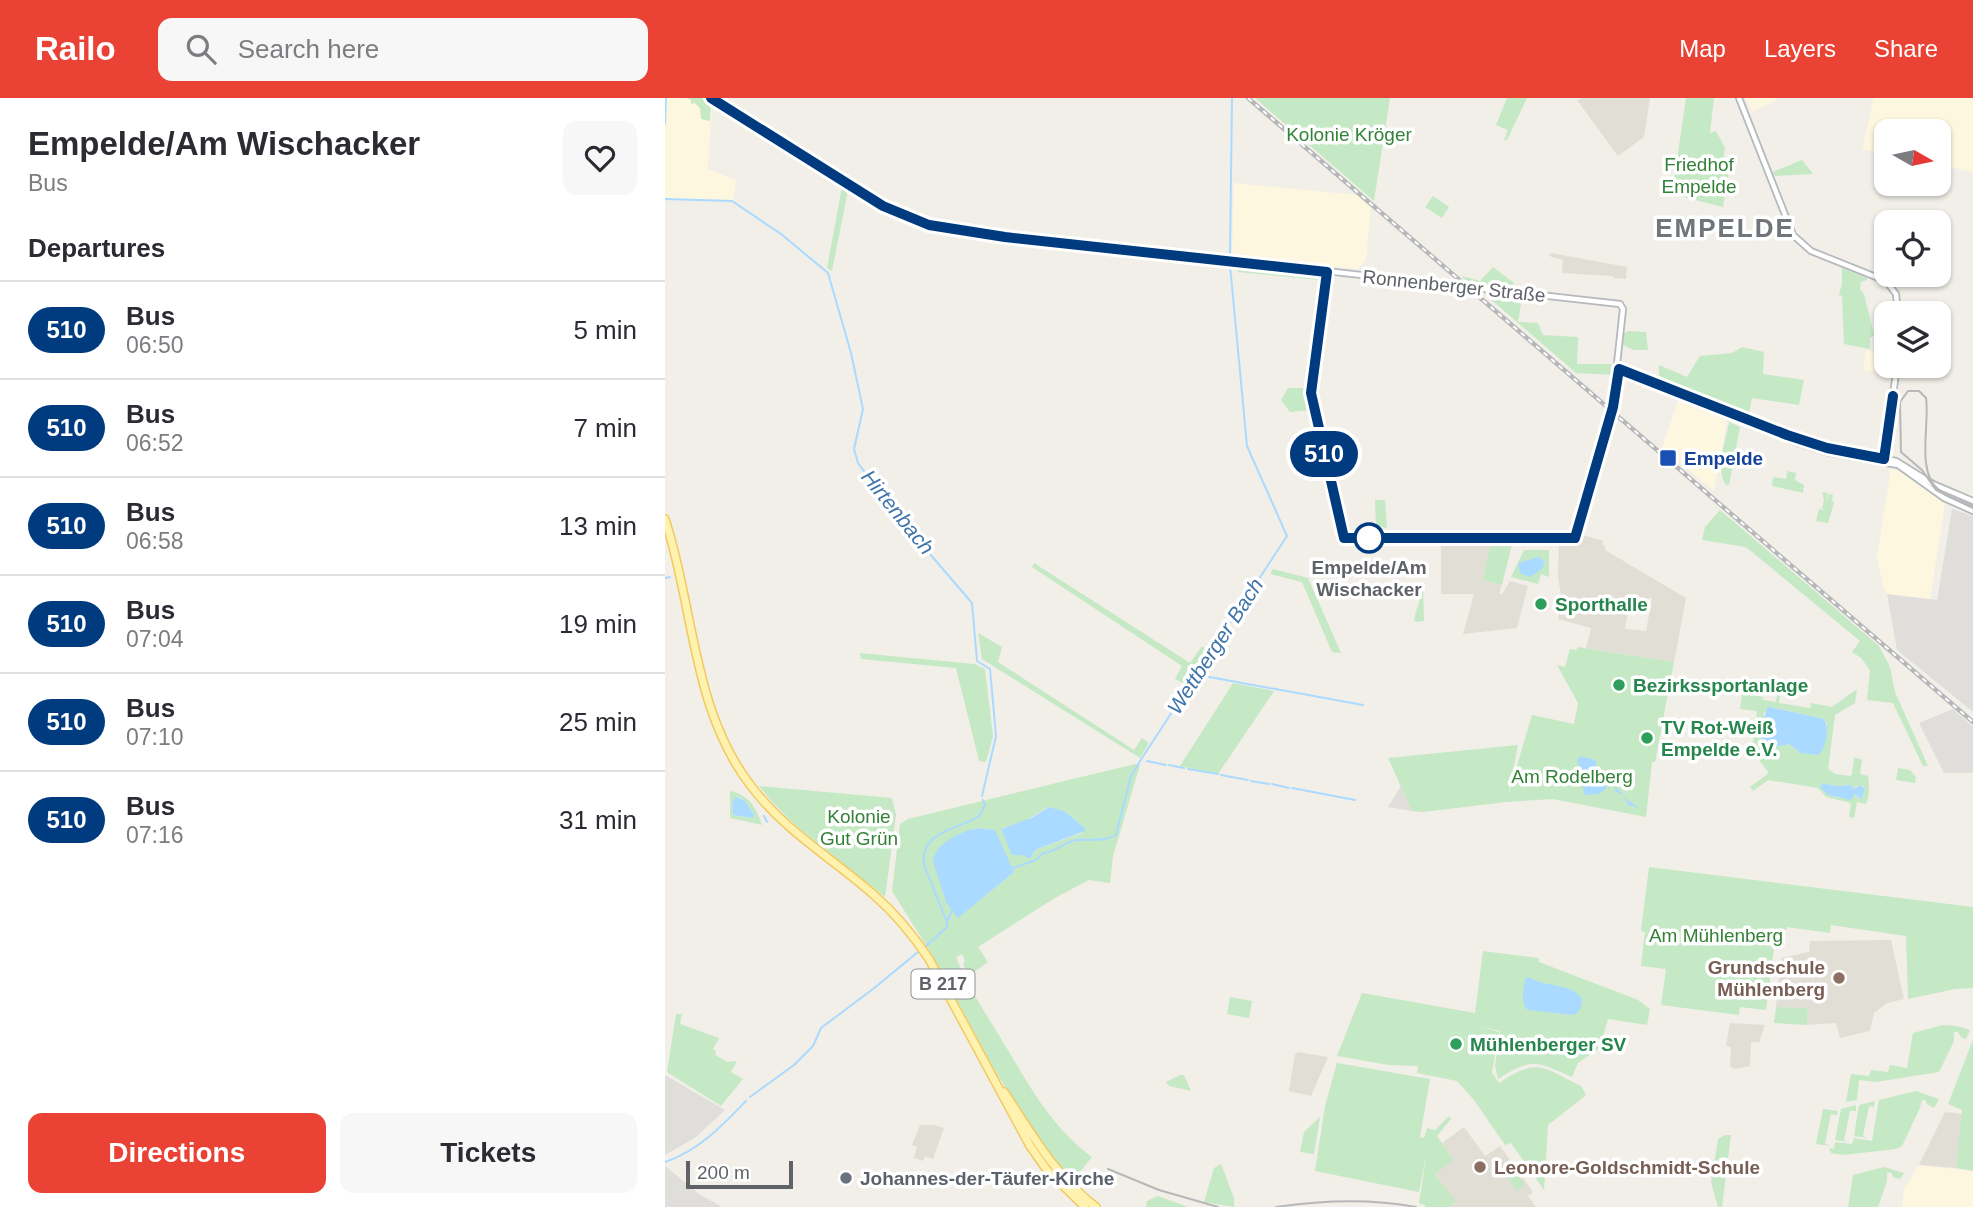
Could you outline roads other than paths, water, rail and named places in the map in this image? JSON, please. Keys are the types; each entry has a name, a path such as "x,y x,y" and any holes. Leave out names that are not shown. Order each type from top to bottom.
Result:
{"main road":[{"name":"B 217","path":"665,519 706,691 722,734 744,775 768,807 797,834 874,894 907,928 929,959 1030,1146 1062,1186 1086,1207"},
{"name":"B 217","path":"990,1072 1045,1156 1076,1190 1096,1207"}],"street":[{"name":"Ronnenberger Straße","path":"711,98 867,196 911,219 941,228 1622,306 1618,366 1621,370 1795,442 1826,452 1884,460"},
{"path":"1739,98 1793,234 1811,251 1886,281 1896,294 1897,301"},
{"path":"1884,460 1895,378"},
{"path":"1884,460 1902,464 1934,484 1973,501"},
{"path":"1884,460 1898,465 1944,498 1973,511"}],"water":[{"path":"1539,557 1545,562 1542,569 1530,577 1520,573 1518,563"},
{"path":"1767,708 1824,719 1826,737 1819,755 1801,753 1789,744 1777,747 1761,742 1762,725"},
{"path":"1580,756 1596,760 1596,772 1604,783 1614,786 1607,784 1605,790 1598,794 1585,795 1583,775 1577,761"},
{"path":"1822,783 1851,785 1854,789 1861,785 1865,789 1861,800 1855,794 1851,800 1828,795 1821,788"},
{"path":"1624,796 1629,801 1639,808 1628,805"},
{"path":"736,797 744,800 754,814 753,818 733,815 732,803"},
{"path":"1049,807 1064,811 1085,828 1085,831 1035,850 1030,859 1022,855 1012,855 1001,829 1031,818"},
{"path":"978,828 995,830 1014,872 958,918 946,902 933,862 938,849 944,844 957,835"},
{"path":"1526,977 1573,991 1582,998 1579,1011 1572,1015 1528,1010 1523,999"}],"waterway":[{"name":"Hirtenbach","path":"665,124 666,98"},
{"name":"Wettberger Bach","path":"1230,256 1232,98"},
{"name":"Hirtenbach","path":"665,199 732,201 781,234 828,273 851,353 863,409 854,449 858,463 893,511 972,603 977,661 990,669 996,736 982,796"},
{"name":"Wettberger Bach","path":"1013,868 1036,860 1043,853 1072,841 1116,835 1131,776 1287,536 1247,446 1230,265"},
{"path":"665,578 670,577"},
{"path":"1204,676 1363,705"},
{"path":"1147,761 1166,765"},
{"path":"1169,765 1184,768"},
{"path":"1188,769 1218,774"},
{"path":"1221,775 1248,780"},
{"path":"1251,781 1269,784"},
{"path":"1272,784 1289,788"},
{"path":"1292,788 1355,800"},
{"name":"Hirtenbach","path":"926,946 947,927 947,922 924,865 924,854 934,838 979,816 985,805 983,800"},
{"path":"764,816 767,822"},
{"name":"Wettberger Bach","path":"947,922 952,910"},
{"name":"Hirtenbach","path":"750,1097 794,1065 813,1046 821,1028 918,952"},
{"name":"Hirtenbach","path":"665,1162 699,1144 746,1101"}],"tram line":[{"path":"1973,506 1955,499 1946,495 1938,489 1931,481 1927,471 1925,446 1926,398 1919,391 1908,391 1900,402 1901,452 1922,470 1936,490 1973,508"},
{"path":"1108,1169 1159,1190 1218,1207"},
{"path":"1276,1207 1346,1201 1416,1207"}],"railway":[{"path":"1248,98 1973,722"}],"place":[{"name":"Empelde","path":"1668,458"},
{"name":"Empelde/Am Wischacker","path":"1369,538"},
{"name":"Sporthalle","path":"1541,604"},
{"name":"Bezirkssportanlage","path":"1619,685"},
{"name":"TV Rot-Weiß Empelde e.V.","path":"1647,738"},
{"name":"Grundschule Mühlenberg","path":"1839,978"},
{"name":"Mühlenberger SV","path":"1456,1044"},
{"name":"Leonore-Goldschmidt-Schule","path":"1480,1167"},
{"name":"Johannes-der-Täufer-Kirche","path":"846,1178"}],"district":[{"name":"EMPELDE","path":"1725,228"}],"park label":[{"name":"Kolonie Kröger","path":"1349,134"},
{"name":"Friedhof Empelde","path":"1699,175"},
{"name":"Am Rodelberg","path":"1572,776"},
{"name":"Kolonie Gut Grün","path":"859,827"},
{"name":"Am Mühlenberg","path":"1716,935"}]}
